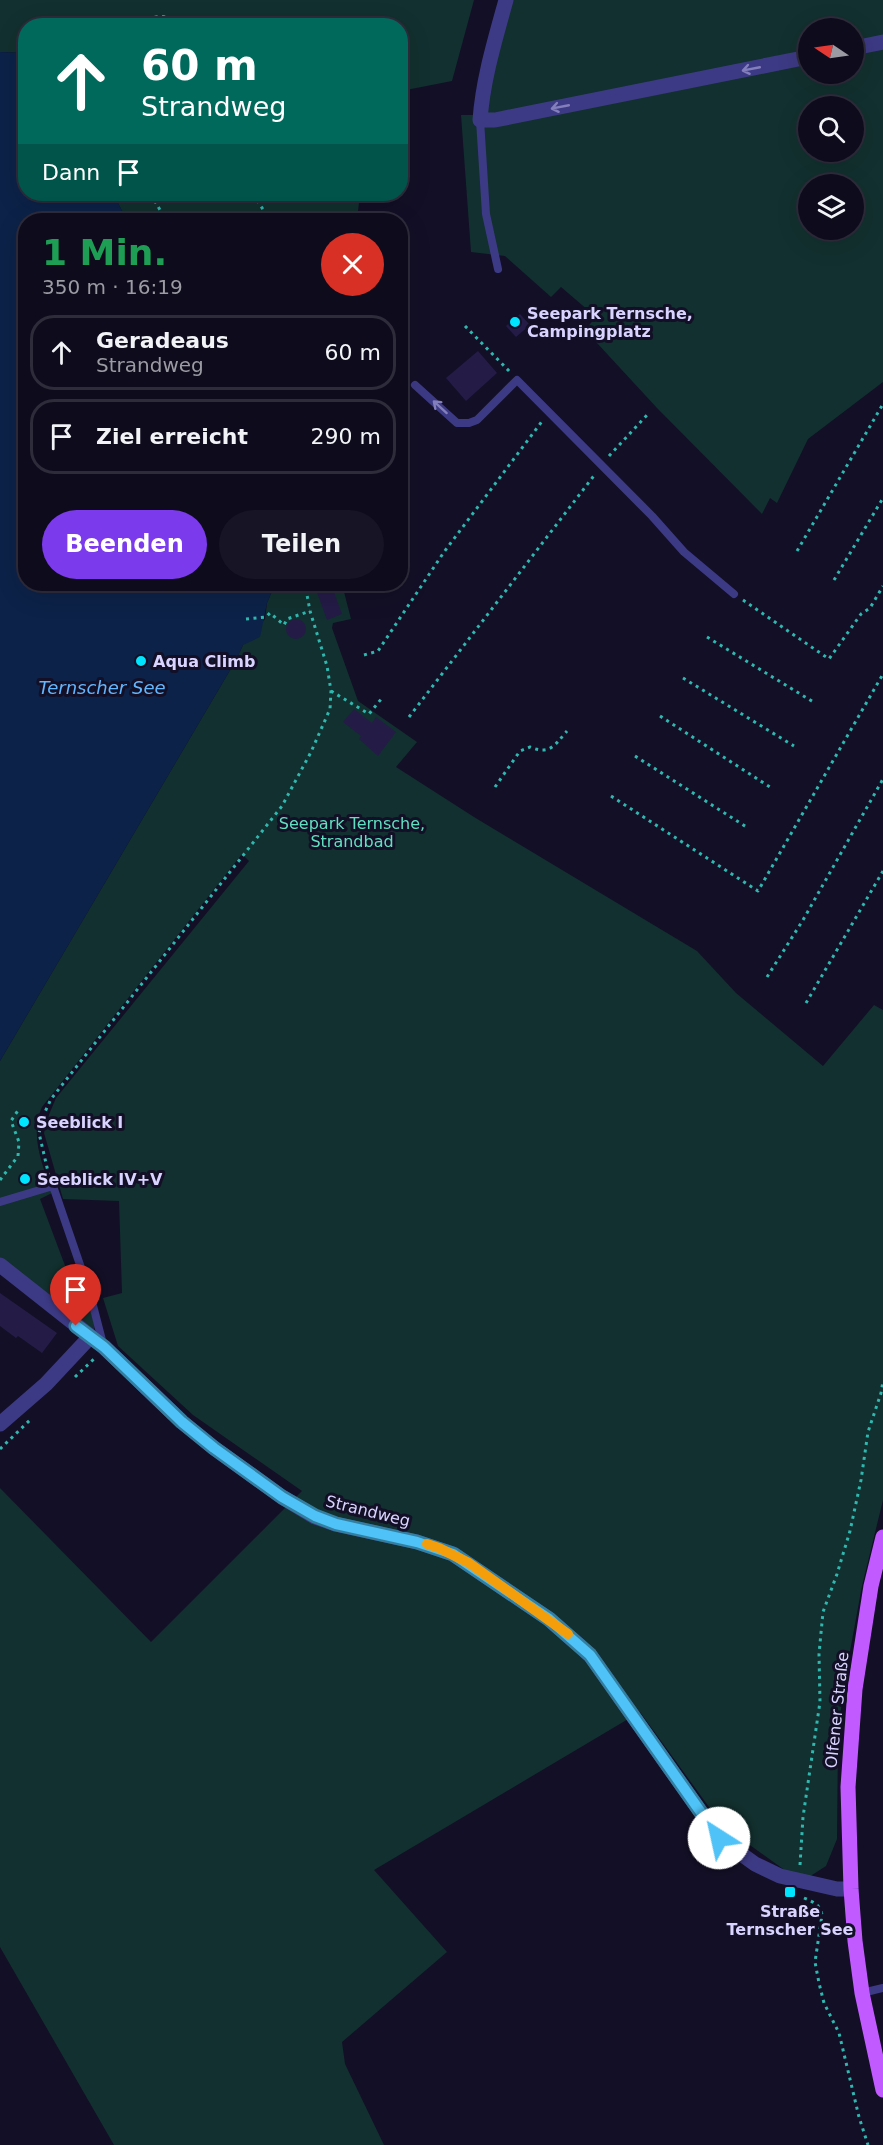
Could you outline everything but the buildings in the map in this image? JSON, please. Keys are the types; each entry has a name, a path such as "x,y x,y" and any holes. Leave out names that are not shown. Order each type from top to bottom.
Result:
{"main road":[{"name":"Olfener Straße","path":"883,1537 871,1586 855,1689 850,1739 849,1787 851,1889 862,1993 883,2090"}],"street":[{"path":"506,0 489,62 480,120 495,120 798,59"},
{"path":"864,46 883,42"},
{"name":"Strandweg","path":"0,1265 104,1347 182,1422 282,1497 315,1516 336,1524 439,1548 469,1563 531,1606 575,1640 590,1655 719,1838 754,1863 780,1876 799,1881"},
{"path":"0,1424 46,1384 90,1337"},
{"path":"799,1881 837,1889 851,1889"}],"lane":[{"path":"480,120 486,214 498,269"},
{"path":"415,385 457,423 469,423 477,420 517,380 684,552 734,594"},
{"path":"0,1202 53,1186 90,1294 104,1347"},
{"path":"62,1314 64,1302 69,1294 80,1290 90,1294"},
{"path":"862,1993 883,1988"}],"path":[{"path":"151,18 172,18"},
{"path":"465,326 517,380"},
{"path":"797,551 883,404"},
{"path":"364,655 378,651 444,552 549,412"},
{"path":"409,717 601,466 648,414"},
{"path":"834,580 883,498"},
{"path":"734,594 829,659 861,614 870,608 883,586"},
{"path":"53,1186 47,1171 39,1133 51,1099 282,806 323,727 330,709 331,691 327,666 306,591"},
{"path":"246,619 266,617 270,614 284,625 287,619 294,615 310,611"},
{"path":"707,637 815,703"},
{"path":"611,796 758,891 883,674"},
{"path":"682,678 794,746"},
{"path":"331,691 369,714 382,698"},
{"path":"660,716 773,789"},
{"path":"495,787 520,750 530,747 541,751 552,749 567,731"},
{"path":"635,756 748,828"},
{"path":"766,977 803,920 883,779"},
{"path":"806,1003 883,870"},
{"path":"0,1180 18,1156 19,1142 11,1121 19,1109"},
{"path":"868,2145 839,2033 824,2003 819,1983 816,1962 821,1908 799,1895 799,1881 803,1817 820,1702 819,1654 823,1612 850,1531 868,1432 883,1381"}],"green space":[{"path":"0,0 474,0 452,81 408,90 408,18 18,18 18,53 0,52"},
{"path":"501,0 883,0 883,382 808,439 777,503 770,498 762,514 657,408 585,330 596,317 561,287 551,297 505,256 471,252 461,115 475,115"},
{"path":"117,201 359,201 358,213 123,213"},
{"name":"Seepark Ternsche, Strandbad","path":"272,591 344,591 351,619 333,623 332,628 358,701 417,742 396,767 474,817 697,951 736,993 823,1066 874,1005 883,1010 883,1500 862,1586 843,1689 838,1740 837,1839 826,1866 809,1877 786,1871 722,1825 640,1712 374,1870 447,1952 342,2042 345,2064 384,2145 114,2145 0,1947 0,1488 151,1642 302,1491 193,1415 118,1346 103,1298 122,1293 119,1201 63,1199 44,1133 56,1098 249,861 242,854 42,1107 38,1118 37,1139 41,1161 52,1193 40,1199 76,1295 86,1295 95,1327 93,1331 0,1260 0,1061 243,645 265,619 267,603"}],"water":[{"name":"Ternscher See","path":"0,52 18,53 18,201 117,201 123,213 18,213 18,591 272,591 267,603 260,637 243,645 0,1061"}],"slow traffic":[{"path":"427,1544 469,1563 568,1634"}],"place":[{"name":"Seepark Ternsche, Campingplatz","path":"515,322"},
{"name":"Aqua Climb","path":"141,661"},
{"name":"Seeblick I","path":"24,1122"},
{"name":"Seeblick IV+V","path":"25,1179"},
{"name":"Straße Ternscher See","path":"790,1892"}],"route":[{"path":"76,1326 104,1347 182,1422 282,1497 315,1516 336,1524 417,1542 453,1554 549,1619 590,1655 719,1838"}]}
